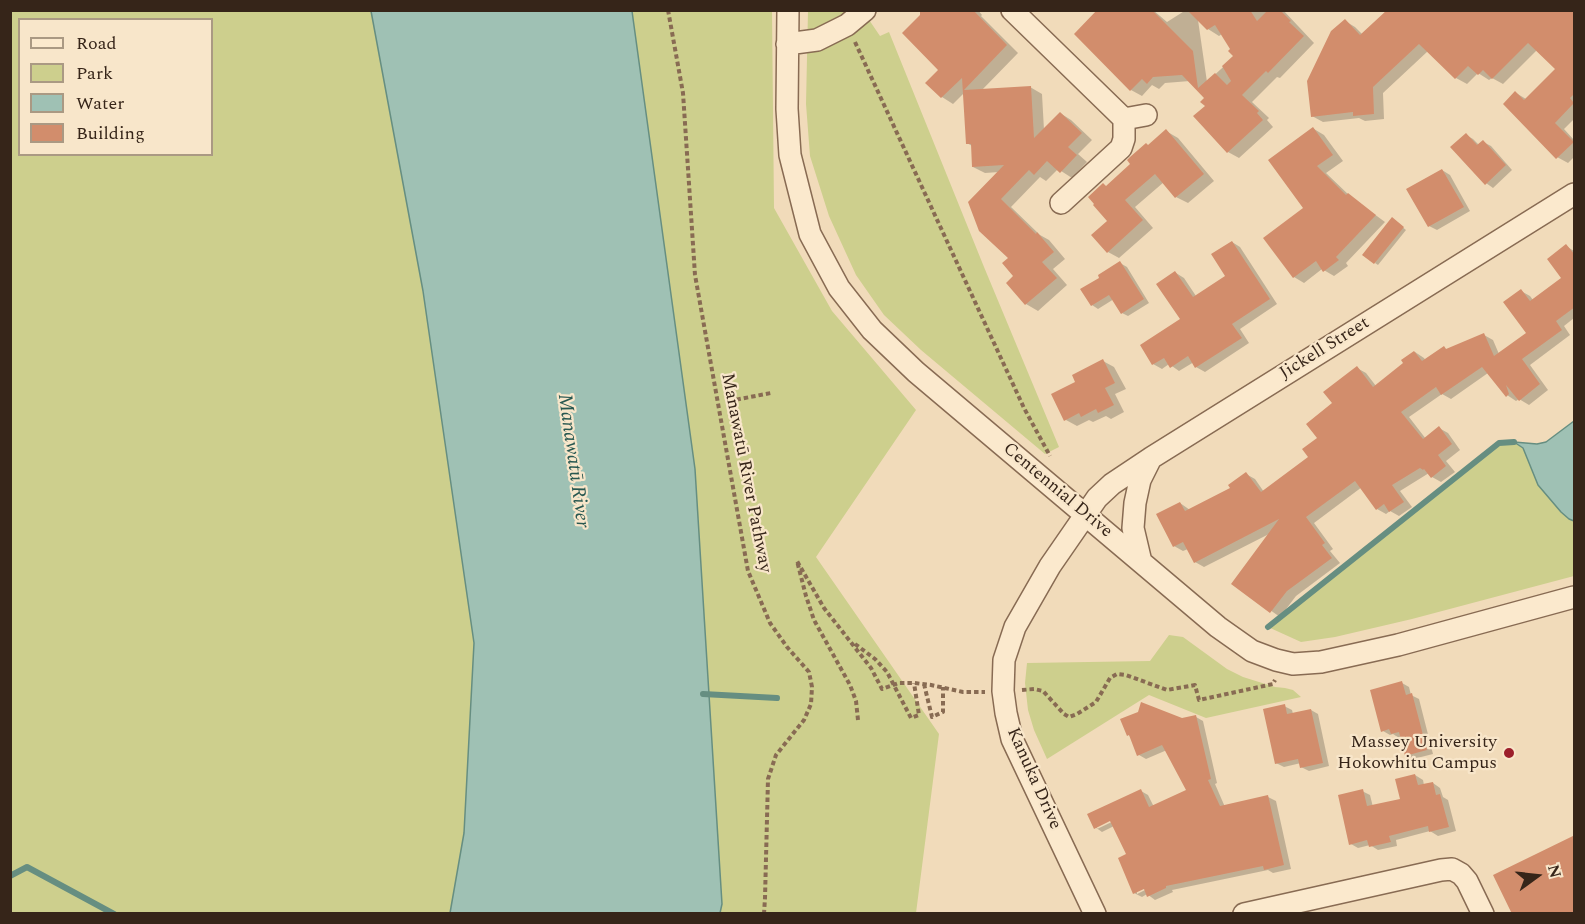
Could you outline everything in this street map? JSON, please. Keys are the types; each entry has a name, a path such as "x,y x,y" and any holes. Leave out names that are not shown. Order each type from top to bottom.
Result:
{"street":[{"name":"Centennial Drive","path":"788,10 787,108 790,155 810,234 839,288 872,330 916,372 1242,645 1252,651 1293,664 1321,662 1398,645 1575,597"},
{"path":"787,44 817,40 848,25 865,10"},
{"path":"1012,10 1124,119 1124,139 1120,148 1061,203"},
{"path":"1124,119 1146,115"},
{"name":"Jickell Street","path":"1086,515 1097,498 1112,484 1151,458 1575,194"},
{"path":"1141,562 1133,528 1135,503 1140,480 1151,458"},
{"name":"Kanuka Drive","path":"1086,515 1050,566 1015,627 1004,660 998,691 1012,739 1095,914"},
{"path":"1244,914 1452,869 1467,881 1483,914"}],"path":[{"name":"Manawatū River Pathway","path":"668,10 683,93 695,275 747,571 770,623 809,672 812,687 811,704 804,720 776,755 768,778 764,914"},
{"path":"848,25 1019,398 1054,464 1054,476 1048,484"},
{"path":"729,401 771,393"},
{"path":"858,720 850,686 814,620 797,561 824,608 871,668 882,688 899,683 914,683 963,692 1034,689 1043,691 1069,717 1096,702 1110,678 1117,674 1167,690 1195,685 1199,700 1273,684 1281,661"},
{"path":"849,640 875,659 887,672 911,718 919,715 914,683"},
{"path":"924,684 932,717 943,712 943,687"}],"green space":[{"path":"10,11 371,11 423,291 474,643 464,833 450,913 11,913"},
{"path":"632,11 772,11 774,208 832,311 916,410 816,557 939,734 916,913 720,913 722,904 695,469"},
{"path":"808,11 863,11 880,36 889,32 1059,447 1045,454 921,350 884,315 856,275 829,216 810,156 806,104"},
{"path":"1514,442 1523,448 1569,519 1574,521 1574,576 1335,637 1301,642 1268,627 1499,443"},
{"path":"1169,635 1183,637 1227,669 1243,677 1293,690 1301,697 1206,718 1149,695 1047,759 1028,710 1025,683 1027,663 1150,661"}],"water":[{"name":"Manawatū River","path":"371,11 632,11 695,469 722,904 720,913 450,913 464,833 474,643 423,291"},
{"path":"1574,421 1574,521 1561,512 1538,485 1523,448 1514,442 1537,444 1546,442"}],"building":[{"path":"920,10 973,10 1007,45 964,90 1031,86 1034,138 1060,112 1082,133 1068,147 1077,155 1060,173 1047,161 1034,175 1029,170 1001,199 1036,234 1037,232 1054,252 1042,262 1057,278 1025,305 1006,283 1013,276 1002,263 1008,258 979,231 968,202 1004,165 972,167 971,144 966,144 962,78 941,98 925,83 938,70 902,33 920,15"},
{"path":"1097,10 1152,10 1193,51 1198,88 1215,73 1227,85 1231,81 1222,66 1233,56 1228,51 1230,49 1215,25 1207,30 1187,10 1250,10 1257,21 1268,10 1280,10 1304,36 1268,73 1266,71 1242,95 1259,111 1257,113 1263,120 1227,153 1193,116 1205,106 1200,102 1204,98 1182,75 1153,77 1147,84 1142,79 1130,91 1074,34"},
{"path":"1387,10 1575,10 1575,93 1570,98 1574,103 1555,123 1574,142 1556,159 1503,104 1515,91 1524,100 1555,69 1528,43 1492,79 1483,70 1478,75 1468,66 1455,79 1419,44 1373,87 1374,114 1353,116 1353,112 1311,117 1307,81 1331,31 1345,19 1360,35"},
{"path":"1313,127 1333,155 1317,166 1346,195 1348,193 1376,215 1336,257 1339,260 1323,272 1316,261 1293,278 1263,238 1303,208 1268,160"},
{"path":"1166,129 1204,174 1175,198 1155,174 1125,200 1143,220 1107,253 1091,235 1107,221 1088,197 1103,183 1106,186 1130,164 1127,160 1130,157"},
{"path":"1466,133 1477,145 1483,140 1506,165 1485,185 1450,147"},
{"path":"1442,169 1464,207 1428,227 1406,189"},
{"path":"1392,217 1404,227 1374,264 1362,255"},
{"path":"1232,241 1270,299 1232,324 1242,338 1195,368 1188,356 1170,368 1164,358 1152,365 1140,345 1180,319 1156,284 1175,271 1193,297 1225,276 1211,254"},
{"path":"1566,244 1575,255 1575,307 1556,321 1562,330 1522,359 1540,384 1519,401 1506,385 1509,394 1506,397 1482,367 1441,395 1436,387 1401,412 1423,439 1439,426 1452,444 1438,455 1446,466 1431,478 1424,469 1420,468 1392,485 1404,502 1389,512 1384,504 1376,510 1355,481 1306,517 1325,543 1322,545 1332,558 1287,591 1270,613 1231,584 1279,519 1194,563 1183,542 1173,547 1156,514 1180,502 1185,511 1230,488 1228,485 1246,472 1261,492 1308,457 1302,449 1317,438 1306,424 1332,403 1323,392 1357,366 1373,387 1403,363 1401,360 1414,351 1422,361 1444,346 1446,349 1484,333 1494,356 1526,333 1503,302 1521,289 1530,301 1561,278 1547,259"},
{"path":"1120,261 1144,299 1121,314 1109,295 1091,306 1080,289 1099,278 1098,275"},
{"path":"1103,359 1115,383 1105,388 1114,405 1098,413 1096,409 1081,417 1079,413 1064,421 1051,394 1075,382 1072,375"},
{"path":"1402,681 1406,695 1412,693 1427,750 1405,756 1399,732 1391,734 1389,729 1381,732 1370,690"},
{"path":"1141,702 1182,718 1196,715 1211,779 1208,780 1220,806 1268,795 1284,865 1264,870 1263,866 1166,886 1147,897 1144,889 1133,894 1118,858 1126,854 1110,821 1094,829 1087,814 1141,789 1149,807 1186,790 1162,745 1137,756 1120,719 1138,712"},
{"path":"1285,704 1287,714 1311,709 1323,763 1300,768 1298,759 1275,764 1263,709"},
{"path":"1415,774 1418,785 1433,782 1436,795 1440,794 1449,827 1429,832 1428,826 1389,836 1391,842 1369,847 1367,840 1349,845 1338,795 1363,789 1367,806 1400,799 1395,779"},
{"path":"1575,835 1575,914 1512,914 1493,875"}],"waterway":[{"path":"1268,627 1499,443 1514,442"},
{"path":"703,694 777,698"},
{"path":"10,876 27,867 114,914"}],"place":[{"name":"Massey University Hokowhitu Campus","path":"1509,753"}]}
